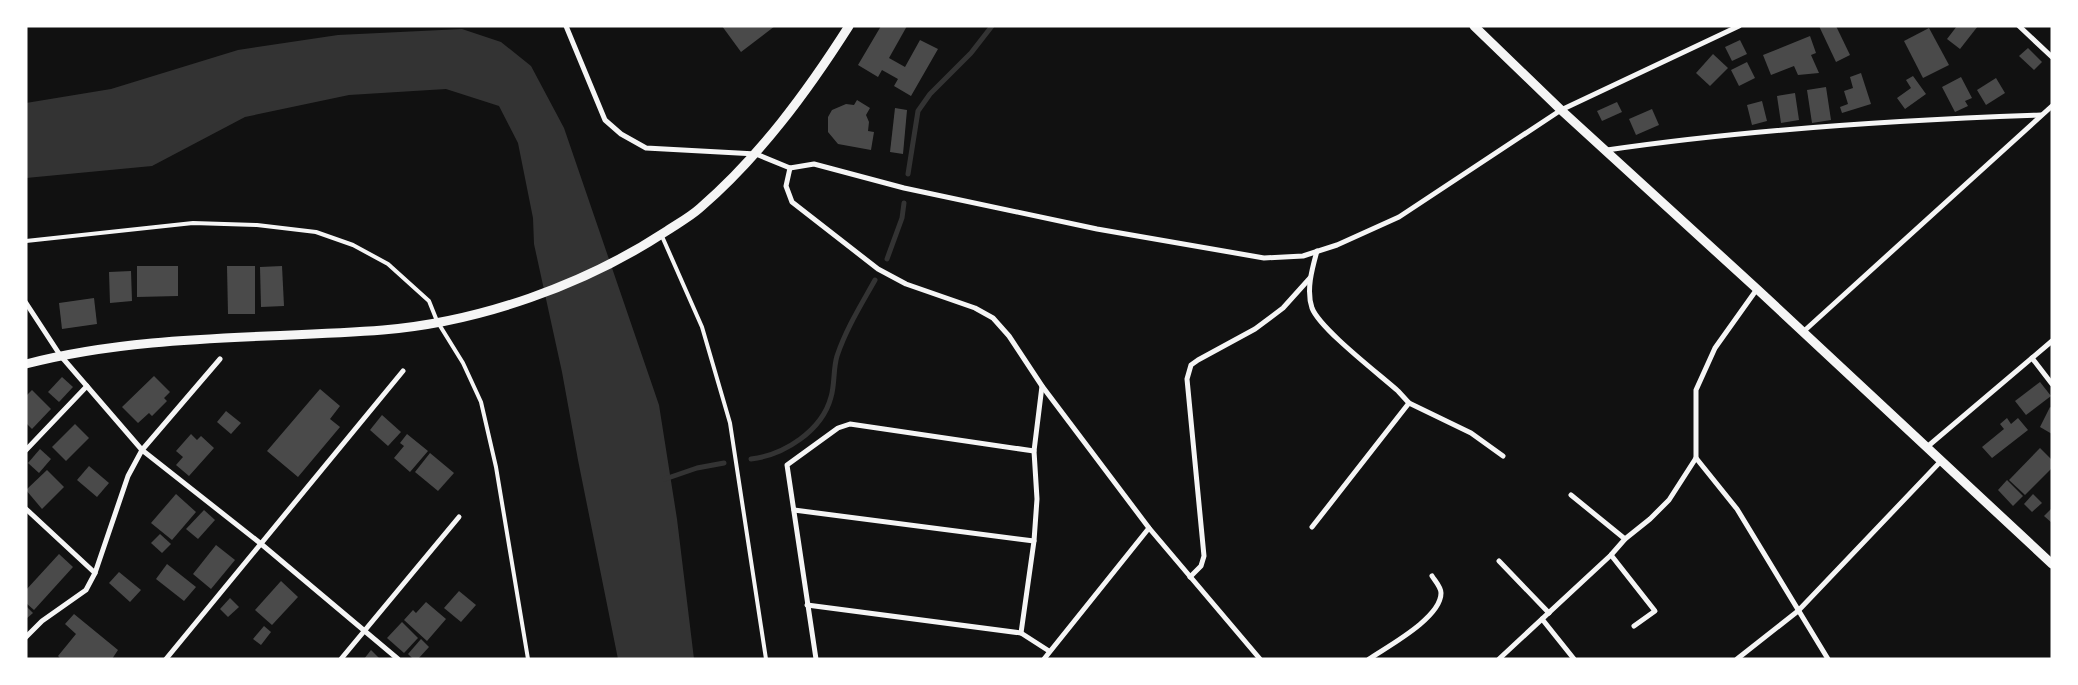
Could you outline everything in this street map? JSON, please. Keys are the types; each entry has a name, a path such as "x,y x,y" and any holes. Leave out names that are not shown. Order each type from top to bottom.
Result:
{"street":[{"path":"566,26 605,120 621,134 646,148 756,154 790,168 814,164 904,188 1078,225 1264,258 1303,256 1318,252 1338,245 1399,216 1561,110 1729,28 1739,26"},
{"path":"26,364 60,355 134,344 385,330 448,319 513,303 558,288 620,260 652,242 698,210 756,154 821,70 849,26"},
{"path":"1474,26 1561,110 1607,150 2052,564"},
{"path":"2019,26 2052,57"},
{"path":"1803,332 2052,106"},
{"path":"1607,150 1688,138 1955,118 2041,115"},
{"path":"790,168 786,186 792,202 878,269 906,284 975,308 993,318 1009,336 1042,386 1149,528 1260,659"},
{"path":"1318,252 1310,278 1312,307 1321,323 1409,403 1471,433 1503,456"},
{"path":"1190,578 1201,566 1204,556 1187,379 1191,365 1262,324 1283,308 1310,278"},
{"path":"1499,659 1612,555 1625,539 1650,519 1669,500 1696,458 1696,390 1715,348 1757,289"},
{"path":"26,303 60,355 142,450 260,542 398,659"},
{"path":"1927,448 2052,341"},
{"path":"2032,358 2052,384"},
{"path":"26,637 42,621 86,590 95,573 128,476 142,450 220,359"},
{"path":"166,659 260,542 403,370"},
{"path":"26,450 87,386"},
{"path":"1021,633 1034,541 1037,499 1034,451 1042,386"},
{"path":"1312,527 1409,403"},
{"path":"816,659 787,465 838,428 850,424 1034,451"},
{"path":"1696,458 1737,509 1828,659"},
{"path":"1737,659 1798,611 1941,461"},
{"path":"1571,495 1625,539"},
{"path":"26,509 95,573"},
{"path":"794,510 1034,541"},
{"path":"341,659 459,517"},
{"path":"1044,659 1149,528"},
{"path":"1612,555 1655,611 1634,626"},
{"path":"1499,561 1549,613"},
{"path":"1369,659 1429,617 1439,602 1441,591 1432,576"},
{"path":"807,605 1021,633 1050,651"},
{"path":"1542,619 1574,659"}],"lane":[{"path":"26,241 194,223 257,225 316,232 353,245 388,264 429,301 437,321 463,363 481,402 496,466 528,659"},
{"path":"661,234 702,327 730,423 766,659"}],"shaded area":[{"path":"462,29 501,42 531,66 564,128 659,405 677,519 694,659 618,659 562,372 534,244 533,218 518,143 499,106 446,89 349,95 245,117 152,166 26,178 26,103 111,89 238,50 338,35"}],"building":[{"path":"722,26 775,26 741,52"},
{"path":"881,26 907,26 889,58 905,67 920,40 938,49 911,96 894,86 898,79 882,70 878,77 858,65"},
{"path":"1819,26 1836,26 1850,55 1836,62"},
{"path":"1957,26 1978,26 1960,49 1947,39"},
{"path":"1929,28 1949,65 1923,78 1904,41"},
{"path":"1810,36 1816,53 1811,55 1819,73 1798,75 1794,66 1771,75 1763,55"},
{"path":"1740,40 1747,54 1732,61 1725,47"},
{"path":"2028,48 2042,62 2034,70 2019,56"},
{"path":"1713,54 1728,68 1710,86 1696,73"},
{"path":"1747,62 1755,78 1739,86 1731,70"},
{"path":"1861,73 1871,104 1842,113 1840,107 1848,104 1844,91 1853,88 1850,77"},
{"path":"1913,76 1926,94 1905,109 1897,98 1911,88 1906,80"},
{"path":"1961,77 1972,98 1965,101 1968,106 1955,112 1942,87"},
{"path":"1996,78 2005,93 1986,105 1977,90"},
{"path":"1826,87 1831,120 1812,123 1807,90"},
{"path":"1795,93 1799,120 1781,123 1777,96"},
{"path":"857,100 870,108 866,115 869,122 868,131 874,132 871,150 838,144 828,132 828,117 832,110 846,104 854,105"},
{"path":"1762,101 1767,121 1752,125 1747,105"},
{"path":"1617,102 1622,112 1602,121 1597,111"},
{"path":"895,108 907,110 903,154 890,152"},
{"path":"1652,109 1659,125 1636,135 1629,119"},
{"path":"137,266 178,266 178,296 137,297"},
{"path":"227,266 255,266 255,314 228,314"},
{"path":"282,266 284,306 261,307 260,267"},
{"path":"131,271 132,301 110,303 109,272"},
{"path":"94,298 97,324 62,329 59,303"},
{"path":"154,376 170,392 164,398 167,401 152,416 149,413 138,423 122,407"},
{"path":"62,377 73,387 59,402 48,392"},
{"path":"2040,382 2051,396 2026,415 2015,401"},
{"path":"320,389 340,406 330,419 340,427 298,477 267,451"},
{"path":"32,390 51,409 32,429 26,423 26,396"},
{"path":"2050,407 2052,408 2052,434 2040,427"},
{"path":"226,411 241,423 231,434 217,422"},
{"path":"382,415 401,432 388,446 370,430"},
{"path":"2007,418 2011,424 2018,418 2028,430 1992,458 1982,447 2004,429 2000,424"},
{"path":"75,424 89,438 66,461 52,447"},
{"path":"191,434 197,440 201,436 214,448 189,476 176,465 183,457 176,451"},
{"path":"407,434 428,451 410,472 394,458 404,446 400,443"},
{"path":"2040,448 2052,460 2052,468 2025,495 2009,480"},
{"path":"40,449 51,459 39,473 28,463"},
{"path":"430,453 454,473 438,491 415,472"},
{"path":"89,466 109,483 97,497 77,480"},
{"path":"47,470 64,487 42,509 26,490"},
{"path":"2007,480 2023,496 2013,506 1998,490"},
{"path":"176,494 196,512 172,540 151,523"},
{"path":"2033,494 2042,503 2032,512 2024,504"},
{"path":"2052,508 2052,523 2044,516"},
{"path":"204,510 215,520 198,539 186,529"},
{"path":"160,534 171,544 162,553 151,543"},
{"path":"216,545 235,560 211,589 193,574"},
{"path":"59,554 73,567 34,610 26,603 26,590"},
{"path":"167,564 196,587 184,601 156,579"},
{"path":"119,572 141,590 130,602 109,583"},
{"path":"281,581 298,597 272,625 255,610"},
{"path":"459,591 476,605 461,622 444,608"},
{"path":"230,598 239,607 228,617 220,609"},
{"path":"426,602 446,619 427,641 404,620 413,610 416,613"},
{"path":"26,606 33,613 26,619"},
{"path":"74,614 118,650 112,659 61,659 58,656 76,634 65,624"},
{"path":"402,622 418,638 404,653 387,638"},
{"path":"264,626 271,632 261,645 253,639"},
{"path":"421,639 429,647 418,659 413,659 408,654"},
{"path":"371,650 380,659 364,659"}],"waterway":[{"path":"908,174 918,111 930,94 971,53 992,26"},
{"path":"887,259 902,218 904,203"},
{"path":"751,459 764,457 788,447 810,431 819,420 831,397 836,361 841,346 854,317 875,280"},
{"path":"665,479 697,468 724,463"}]}
